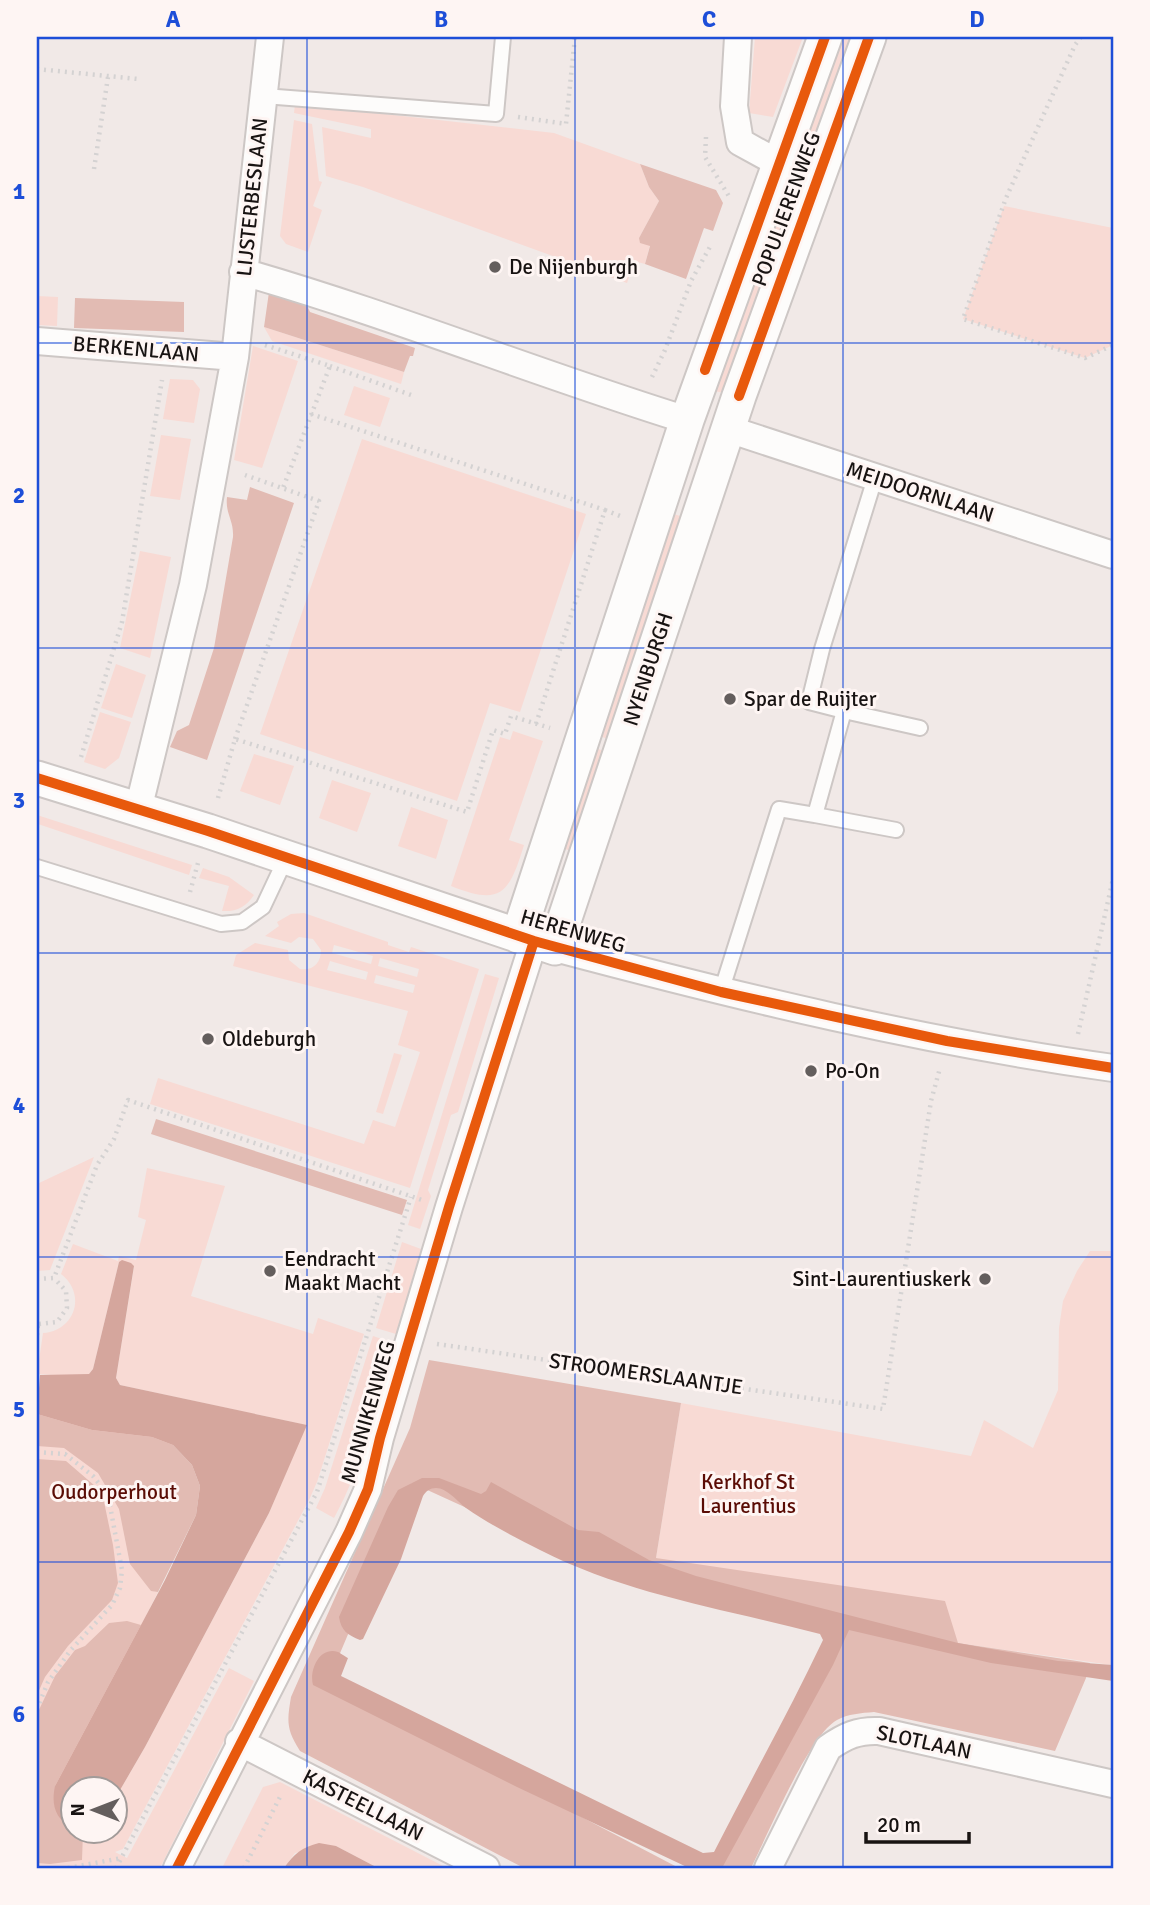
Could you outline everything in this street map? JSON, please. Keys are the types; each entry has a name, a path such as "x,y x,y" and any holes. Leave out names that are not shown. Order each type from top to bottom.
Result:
{"street":[{"name":"LIJSTERBESLAAN","path":"236,346 270,37"},
{"path":"738,37 734,106 740,142 778,163"},
{"name":"POPULIERENWEG","path":"687,420 825,37"},
{"name":"POPULIERENWEG","path":"728,429 869,37"},
{"path":"243,272 306,290 638,405 728,429"},
{"name":"BERKENLAAN","path":"37,341 166,351 236,346"},
{"path":"138,810 193,585 236,346"},
{"name":"NYENBURGH","path":"536,941 582,738 687,420"},
{"name":"MEIDOORNLAAN","path":"728,429 1113,555"},
{"name":"NYENBURGH","path":"536,941 728,429"},
{"name":"HERENWEG","path":"37,778 536,941 721,992 947,1041 1113,1068"},
{"name":"MUNNIKENWEG","path":"177,1868 239,1742 349,1532 368,1489 380,1438 449,1207 536,941"},
{"name":"SLOTLAAN","path":"768,1868 828,1748 846,1736 863,1730 879,1731 1113,1784"},
{"name":"KASTEELLAAN","path":"239,1742 486,1868"}],"lane":[{"path":"264,96 496,114 503,37"},
{"path":"875,478 822,649 809,702 919,728"},
{"path":"815,815 844,711"},
{"path":"721,992 779,809 896,830"},
{"path":"37,867 221,924 242,922 263,907 286,858"}],"path":[{"path":"496,114 566,124 575,37"},
{"path":"1081,37 1006,198 963,318 1085,358 1113,345"},
{"path":"37,69 138,79"},
{"path":"94,169 108,77"},
{"path":"726,209 730,197 705,157 708,110 734,106"},
{"path":"638,405 665,350 691,281 712,244"},
{"path":"236,346 330,366 411,395"},
{"path":"71,789 122,622 166,351"},
{"path":"283,488 330,366"},
{"path":"311,414 605,510 536,724"},
{"path":"215,464 319,501 235,739 216,804"},
{"path":"235,739 467,813 493,730 505,734 511,716 582,738"},
{"path":"1071,1062 1113,879"},
{"path":"54,1278 97,1165 114,1139 128,1100 411,1197 449,1207"},
{"path":"116,1868 317,1492 411,1197"},
{"path":"37,1279 54,1278"},
{"path":"37,1335 38,1324 57,1322 67,1308 69,1300 66,1291 54,1278"},
{"path":"37,1452 65,1454 93,1476 108,1495 121,1570 120,1588 112,1605 70,1651 48,1682 37,1709"},
{"path":"244,1868 294,1769"},
{"path":"68,1868 121,1858"}],"green space":[{"path":"755,37 803,37 773,117 749,113"},
{"path":"837,37 859,37 725,393 714,391"},
{"path":"295,104 554,133 640,164 649,187 659,201 639,238 650,245 645,264 634,261 627,283 326,176 322,127 371,138 371,129 294,113"},
{"path":"294,120 312,124 319,181 322,182 313,206 322,210 308,252 286,244 280,236"},
{"path":"640,164 716,190 723,203 713,231 704,228 686,279 645,264 650,246 640,243 639,238 659,201 649,187"},
{"path":"1004,206 1113,228 1113,345 1085,358 963,319"},
{"path":"269,292 304,299 310,312 415,348 413,356 410,356 404,372 264,327"},
{"path":"37,296 58,297 57,326 37,325"},
{"path":"75,298 184,302 184,332 74,328"},
{"path":"264,327 404,372 401,384 272,341"},
{"path":"253,346 298,361 262,468 234,460"},
{"path":"170,379 193,380 200,389 194,423 163,419"},
{"path":"354,386 390,398 380,427 344,415"},
{"path":"161,435 191,439 180,500 150,496"},
{"path":"362,439 586,514 520,712 490,703 457,801 260,734"},
{"path":"250,487 294,503 207,760 170,747 177,731 189,725 214,648 233,537 227,497 247,500"},
{"path":"670,513 687,518 613,741 597,735"},
{"path":"140,551 171,557 150,658 120,648"},
{"path":"116,664 146,675 132,718 101,708"},
{"path":"100,712 131,722 119,758 105,769 84,762"},
{"path":"513,731 543,741 509,840 524,845 513,875 501,891 492,895 468,892 451,886 500,737 510,740"},
{"path":"593,747 609,753 576,853 560,847"},
{"path":"254,754 294,766 280,805 240,791"},
{"path":"332,780 371,793 357,832 319,818"},
{"path":"411,807 448,820 436,859 398,846"},
{"path":"37,815 192,865 189,875 38,824 37,827"},
{"path":"203,868 229,877 254,895 240,908 222,911 229,886 199,878"},
{"path":"304,913 409,952 411,947 479,969 410,1188 150,1104 158,1078 364,1144 373,1120 395,1127 420,1052 398,1045 408,1011 233,966 236,955 255,943 288,950 289,960 300,969 309,969 315,965 320,959 321,950 313,939 299,937 291,943 265,936 279,926 277,922 291,914","holes":["334,945 373,956 371,964 332,953","380,958 419,969 417,977 378,966","330,961 368,972 366,980 327,970","376,975 415,985 413,993 374,983"]},
{"path":"485,974 499,978 458,1112 451,1115 428,1190 431,1196 420,1229 408,1225"},
{"path":"394,1053 402,1055 383,1114 376,1112"},
{"path":"156,1119 407,1200 402,1215 151,1134"},
{"path":"94,1157 50,1270 37,1271 37,1184"},
{"path":"147,1168 225,1186 191,1296 313,1334 318,1318 364,1334 309,1500 130,1836 128,1776 269,1513 306,1425 120,1385 116,1378 134,1267 119,1262 93,1369 89,1374 69,1376 37,1374 43,1333 63,1326 74,1310 74,1291 61,1274 73,1244 118,1261 119,1256 136,1260 146,1220 138,1217"},
{"path":"402,1242 421,1249 396,1334 376,1328"},
{"name":"Kerkhof St Laurentius","path":"1090,1251 1113,1251 1111,1665 958,1643 656,1558 681,1403 971,1456 984,1420 1033,1448 1058,1390 1059,1328 1063,1301"},
{"path":"373,1336 394,1343 362,1454 334,1518 316,1508 325,1488"},
{"path":"429,1360 681,1403 656,1558 945,1601 958,1643 1090,1663 1055,1751 874,1712 846,1716 826,1729 814,1745 751,1868 718,1868 845,1626 574,1557 412,1483 327,1684 679,1868 524,1868 300,1751 289,1725 291,1697 410,1428"},
{"name":"Oudorperhout","path":"37,1397 175,1423 158,1592 75,1776 60,1776 60,1810 52,1828 60,1831 60,1846 125,1846 115,1852 127,1858 229,1668 254,1681 160,1868 37,1868"},
{"name":"Oudorperhout","path":"37,1414 92,1430 152,1437 173,1445 192,1465 200,1486 196,1515 158,1592 151,1591 130,1564 119,1509 98,1473 64,1448 37,1446"},
{"path":"37,1459 66,1461 102,1492 118,1583 112,1600 68,1646 45,1677 37,1695"},
{"path":"127,1621 141,1625 55,1786 60,1798 60,1846 82,1846 82,1860 37,1863 37,1714 55,1676 75,1650 85,1646 109,1623"},
{"path":"280,1782 447,1868 378,1868 336,1846 295,1853 284,1868 222,1868 263,1787"}],"shaded area":[{"path":"122,1260 134,1266 116,1378 120,1385 307,1425 269,1513 128,1776 60,1776 165,1580 196,1515 200,1486 192,1465 173,1445 152,1437 92,1430 37,1414 40,1375 89,1374 93,1369 119,1262"},
{"path":"422,1478 439,1478 481,1494 491,1482 578,1530 599,1532 649,1560 696,1576 958,1643 1058,1661 1113,1665 1113,1681 991,1663 849,1630 833,1665 722,1868 689,1868 517,1787 313,1685 317,1661 326,1653 339,1652 348,1658 341,1676 703,1853 714,1852 810,1667 823,1640 820,1634 642,1590 573,1566 512,1536 466,1508 448,1493 436,1488 428,1490 423,1496 401,1559 363,1639 360,1640 346,1632 339,1617 398,1490"},
{"path":"60,1777 60,1818 54,1799 55,1786"},
{"path":"319,1843 336,1846 378,1868 284,1868 299,1852"}],"cycle path":[{"path":"705,370 825,37"},
{"path":"739,396 869,37"},
{"path":"37,778 208,831 534,941 721,992 947,1041 1113,1068"},
{"path":"177,1868 349,1532 368,1489 380,1438 449,1207 534,941"}],"place":[{"name":"De Nijenburgh","path":"495,267"},
{"name":"Spar de Ruijter","path":"730,699"},
{"name":"Oldeburgh","path":"208,1039"},
{"name":"Po-On","path":"811,1071"},
{"name":"Eendracht Maakt Macht","path":"270,1271"},
{"name":"Sint-Laurentiuskerk","path":"985,1279"}]}
